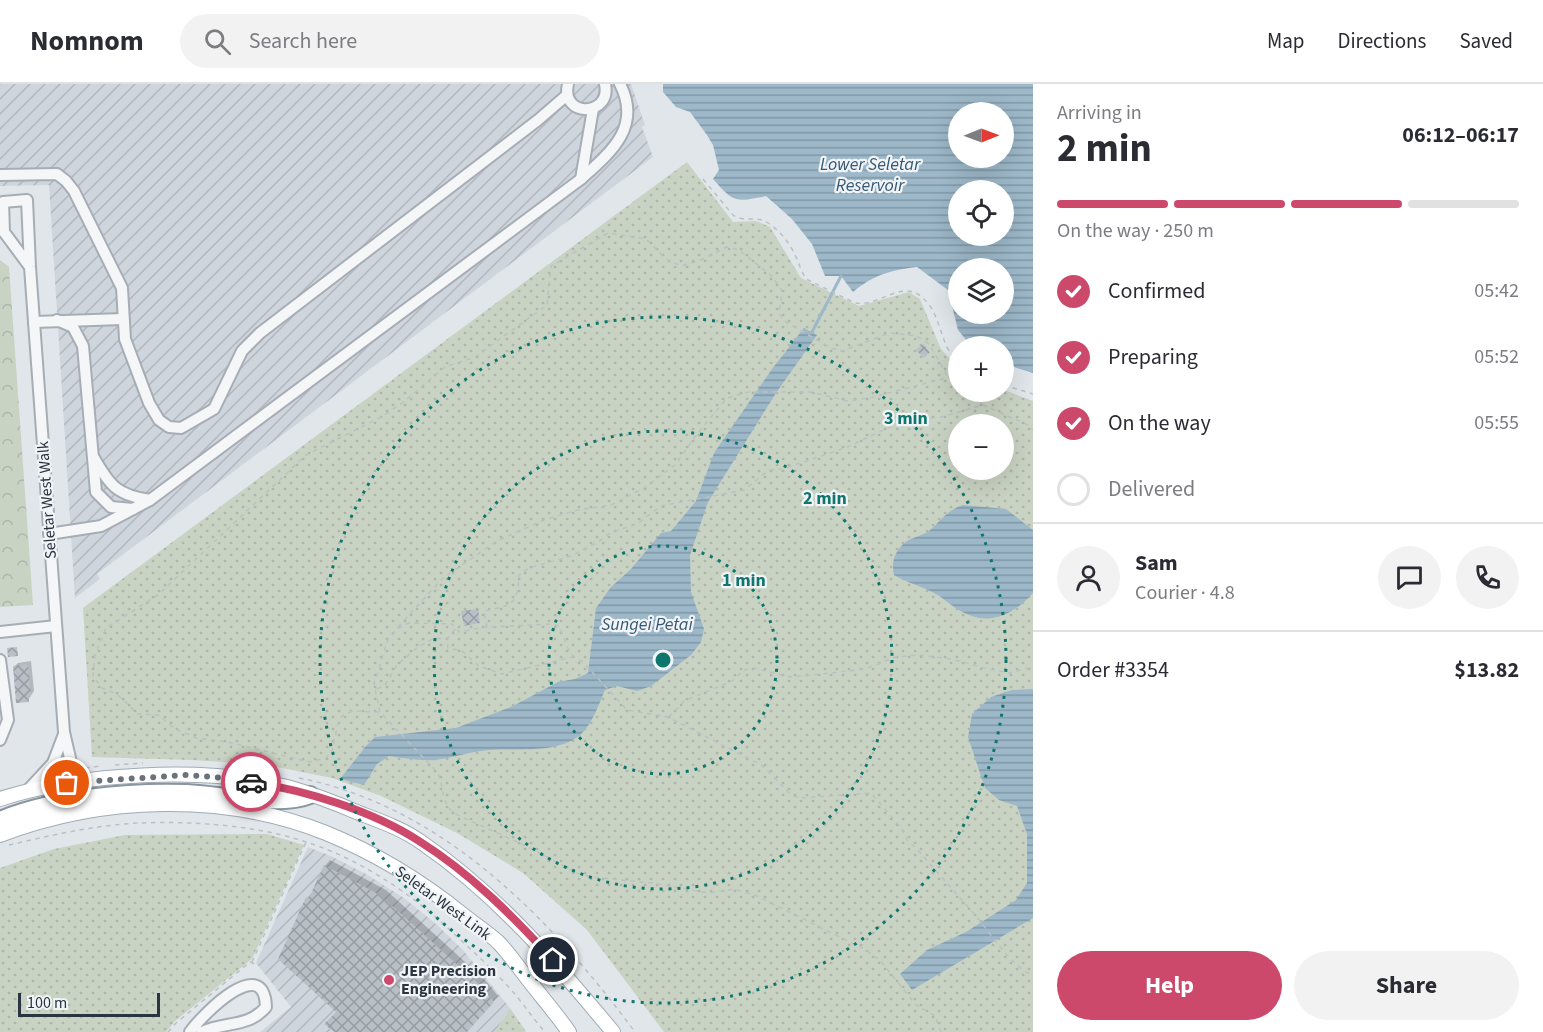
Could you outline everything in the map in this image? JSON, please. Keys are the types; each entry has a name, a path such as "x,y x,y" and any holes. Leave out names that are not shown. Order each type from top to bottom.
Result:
{"highway":[{"path":"0,820 19,813 67,803 151,793 223,795 284,801 310,795"}],"main road":[{"name":"Seletar West Link","path":"0,799 28,790 79,781 185,775 226,778 286,787 379,820 419,840 460,870 511,915 567,975 614,1032"},
{"name":"Seletar West Link","path":"4,840 27,824 80,812 129,806 166,805 206,806 248,812 325,833 408,874 499,943 569,1032"}],"street":[{"path":"0,175 57,174 74,191 122,288 125,339 149,403 159,420 170,427 182,428 214,409 243,351 260,333 538,120 568,90 575,106 587,110 593,109 603,100 606,94 605,84"},
{"path":"49,534 101,526 150,500 581,180 610,153 628,122 627,98 620,84"},
{"path":"581,180 593,109"},
{"name":"Seletar West Walk","path":"30,267 4,232 3,202 27,200 64,732 73,771 79,781"},
{"path":"34,322 123,319"},
{"path":"57,320 73,327 83,346 96,492 111,507 133,509"},
{"path":"92,455 106,479 128,497 150,500"},
{"path":"0,632 56,626"},
{"path":"0,660 8,720 0,740"},
{"name":"Seletar West Walk","path":"28,790 53,763 64,732"},
{"path":"190,1032 200,1017 240,986 255,985 260,988 266,1007 256,1017 248,1022 218,1025 202,1032"}],"path":[{"path":"703,179 727,209 739,219 756,218 766,221 780,232 796,257 803,276 808,280 855,303 862,304 898,291 907,290 918,294 927,301 935,315 948,351"},
{"path":"380,712 352,711 342,716 338,723 332,752 326,759 309,762 228,742 197,738 175,729 158,715 138,714 117,694 102,688 93,676 95,655 106,628 158,595 306,455 383,416 445,367 475,357 547,305 551,266 602,235 622,234 646,239 666,259 681,266 699,261 727,248 740,250 773,277 782,291 779,314 786,322 831,348 842,351 890,333 917,336 928,344 948,373"},
{"path":"941,1032 935,1016 915,1004 879,960 856,944 757,896 734,889 709,893 577,873 526,846 453,813 442,796 441,779 380,712 374,684 388,639 443,578 497,541 544,520 578,510 611,505 644,488 675,465 697,434 728,398 748,392 810,392 848,401 869,398 948,377"},
{"path":"1014,388 1033,394"},
{"path":"981,402 1033,430"},
{"path":"487,627 484,611 508,606 518,595 519,575 529,568 571,556 598,542 610,532 637,524 661,506 744,490 769,470 783,469 845,448 903,421 941,417 983,405"},
{"path":"398,628 409,623 452,624 459,632 487,627 552,624 560,626 569,651 582,661 627,710 668,717 764,766 791,795 799,798 871,793 902,829 907,840 976,916 1005,953 1033,976"},
{"path":"456,628 447,639 448,648 462,651 479,666 502,674 574,657"},
{"path":"375,690 385,685 397,664 418,647 434,638 447,639"},
{"path":"668,717 684,701 732,681 744,670 754,668 791,677 865,669 896,657 917,655 952,659 984,669 1009,673 1033,667"},
{"path":"4,840 139,823 206,825 261,831 306,842 331,851 371,873 401,891 438,920 513,992 545,1032"},
{"path":"168,1032 176,1023 253,963 306,842"}],"shaded area":[{"path":"0,84 631,84 645,125 642,127 653,157 97,574 100,579 75,598 49,185 0,186"},
{"path":"308,847 366,874 404,898 463,950 510,1008 495,1032 260,1032 291,1007 256,963"}],"green space":[{"path":"687,162 733,222 756,221 770,227 801,278 859,306 909,292 920,299 941,349 948,357 948,402 1014,402 1014,394 1033,401 1033,1032 664,1032 587,930 523,873 457,833 381,796 332,778 267,765 92,757 83,608"},
{"path":"0,260 9,267 33,605 0,607"},
{"path":"267,834 304,845 252,959 175,1021 166,1032 0,1032 0,868 54,849 125,835"},
{"path":"510,1008 525,1030 526,1032 495,1032"}],"water":[{"name":"Lower Seletar Reservoir","path":"663,84 1033,84 1033,373 1014,367 1014,336 963,336 956,324 1014,324 1014,258 948,258 948,290 917,267 883,274 853,292 841,276 825,276 812,244 792,219 766,196 741,200 726,193 713,179 719,170 713,145 690,112 676,107 663,92"},
{"name":"Sungei Petai","path":"804,328 817,335 776,393 708,502 690,555 691,592 704,629 701,642 691,655 651,686 637,691 617,686 605,690 595,714 584,731 571,741 560,745 537,749 483,751 435,760 389,756 377,764 364,785 340,779 375,737 456,728 513,706 558,682 575,679 588,673 596,608 611,587 631,569 661,533 671,531 696,501 714,453 772,369"},
{"path":"963,505 1006,509 1033,530 1033,593 1012,611 995,618 967,614 936,594 894,575 893,565 899,548 909,540 929,531 948,513"},
{"path":"1033,689 1033,918 912,990 900,974 927,950 966,932 1016,900 1027,883 1027,834 1017,806 999,800 985,788 968,737 972,714 991,697 1012,690"}],"building":[{"path":"923,344 930,352 924,358 916,350"},
{"path":"478,609 480,623 464,626 461,611"},
{"path":"17,647 18,656 8,657 7,648"},
{"path":"28,664 31,696 28,696 29,702 16,703 13,666"},
{"path":"324,865 380,895 481,986 494,1002 467,1032 334,1032 324,1024 336,1012 278,959 306,897 309,898"}],"waterway":[{"name":"Sungei Petai","path":"812,332 841,276"}],"way so far":[{"path":"67,783 185,775 251,782"}],"place":[{"name":"JEP Precision Engineering","path":"389,980"}],"route":[{"path":"251,782 286,787 334,803 379,820 419,840 460,870 511,915 553,960"}]}
